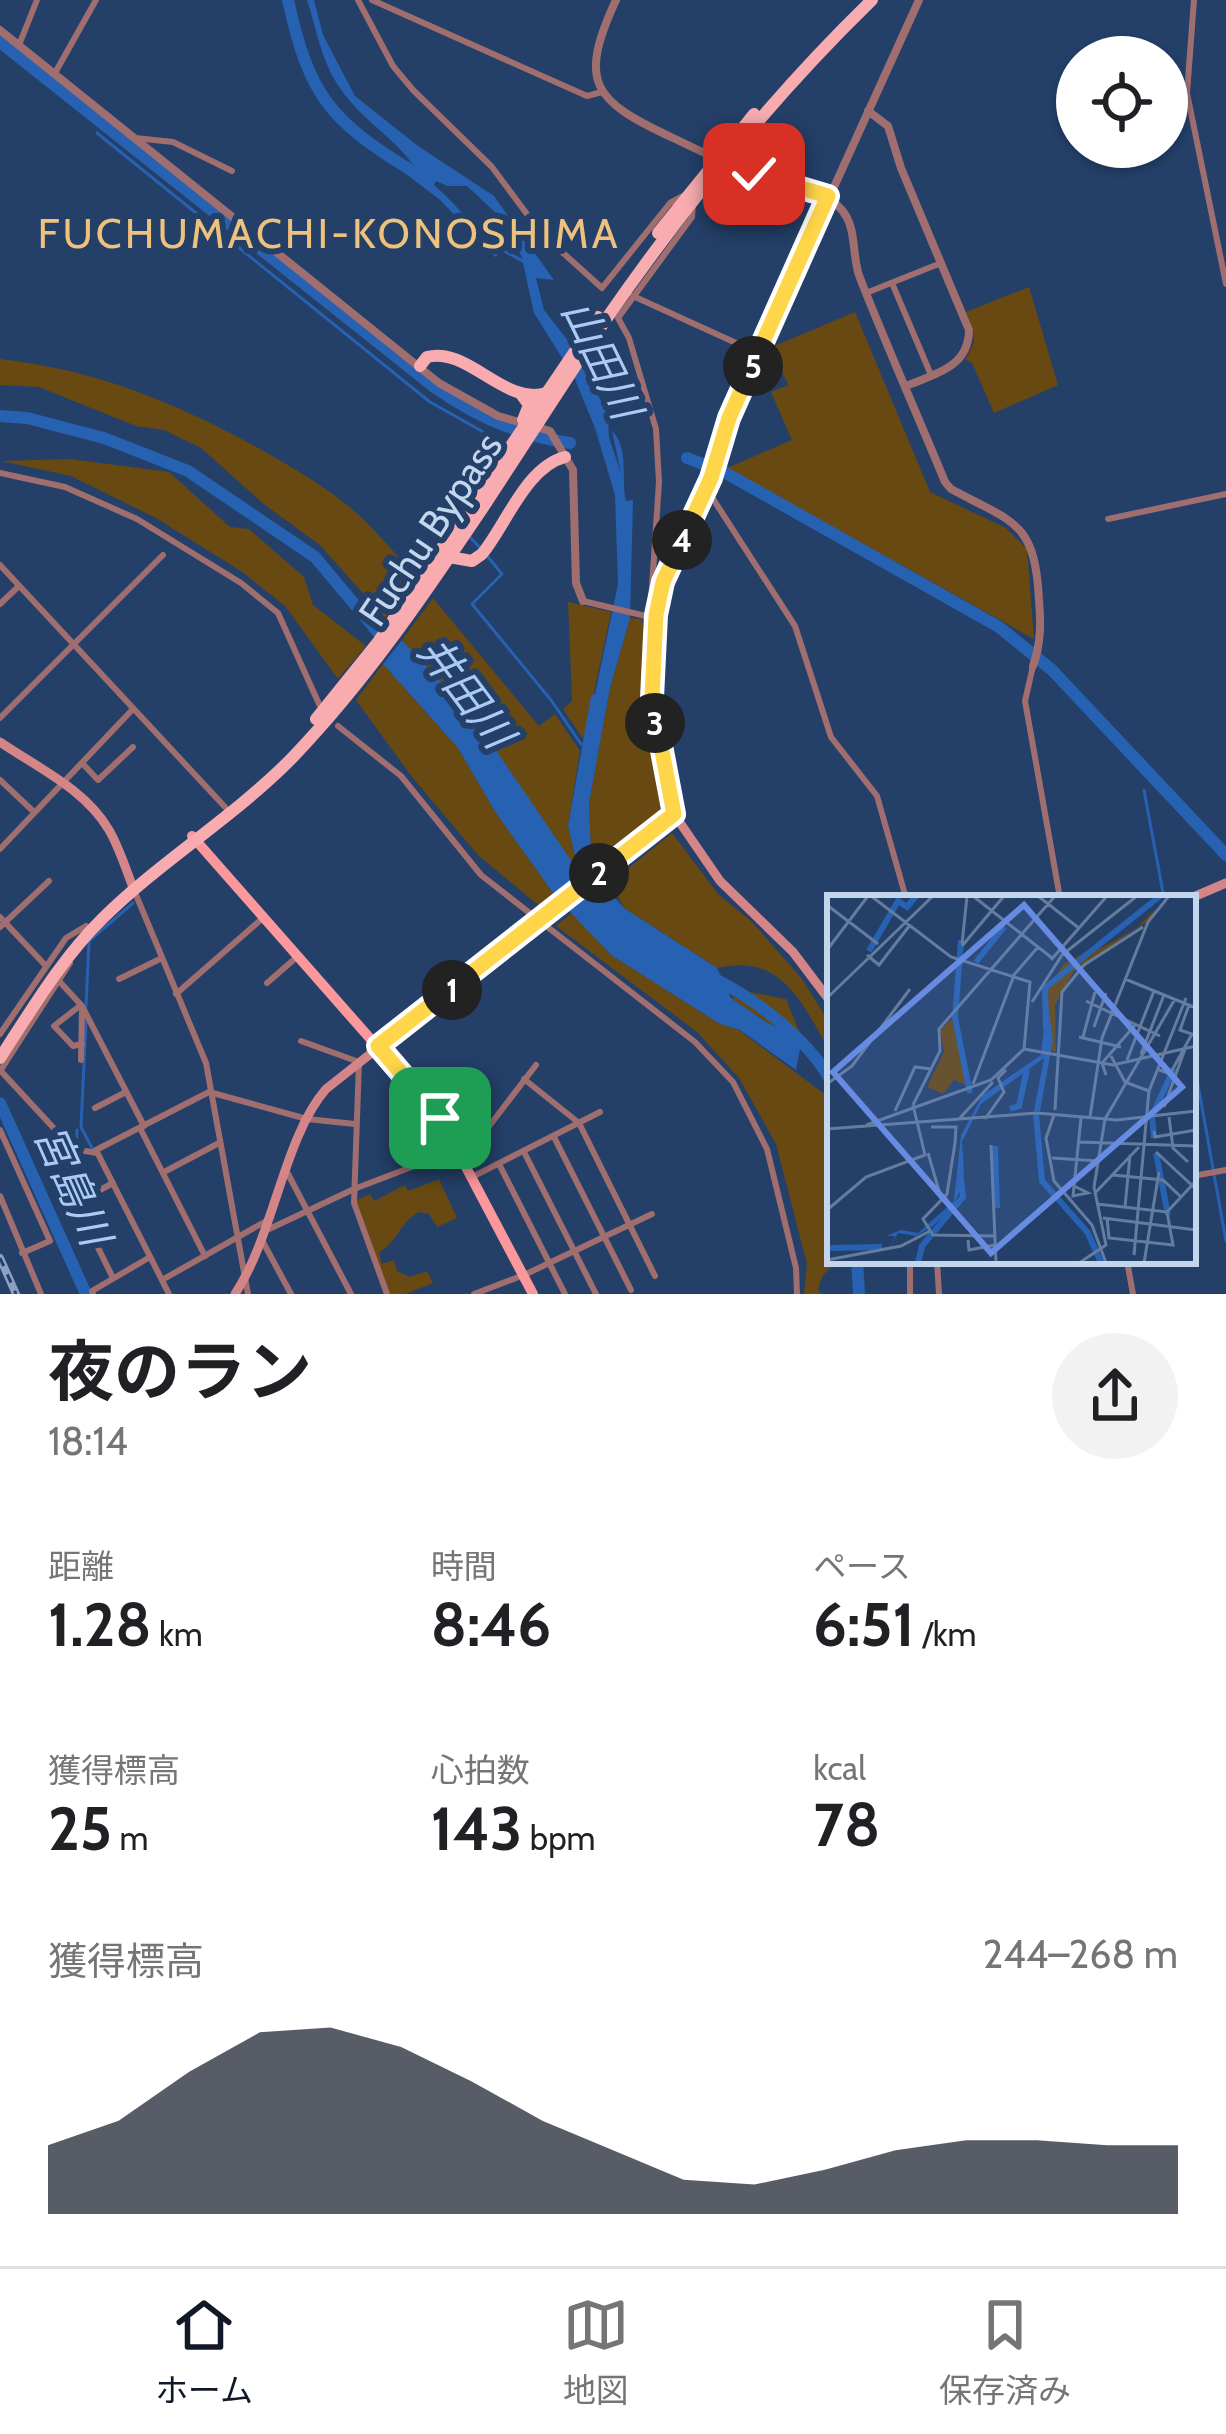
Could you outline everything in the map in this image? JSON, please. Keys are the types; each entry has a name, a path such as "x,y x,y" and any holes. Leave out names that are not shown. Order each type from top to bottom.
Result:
{"highway":[{"name":"Fuchu Bypass","path":"1,1051 88,928 290,760 339,699 547,393 689,199 863,0"},
{"name":"Fuchu Bypass","path":"720,159 872,0"},
{"name":"Fuchu Bypass","path":"194,839 385,650 486,503 600,321"},
{"path":"421,366 427,357 441,354 521,394 547,393"},
{"path":"502,458 528,411 521,394"},
{"path":"449,557 467,562 482,554 531,484 564,454"},
{"path":"482,554 466,556 462,547 486,503"}],"main road":[{"path":"0,742 62,782 106,825 133,887"},
{"path":"235,1294 263,1242 316,1101 358,1062 671,816 719,881 793,952 827,999"},
{"path":"194,839 440,1118 533,1294"},
{"path":"1196,896 1226,883"}],"street":[{"path":"19,45 37,0"},
{"path":"55,73 96,0"},
{"path":"358,0 382,49 413,90 492,167 541,233 602,288 670,202 689,199 692,217 619,318 656,429 659,465 648,617 652,670"},
{"path":"372,0 587,96 602,92"},
{"path":"616,0 594,61 602,92 619,112 720,159 828,196 844,212 857,272 945,482 1013,523 1034,550 1041,635 1025,701 1059,895"},
{"path":"671,816 656,730 652,670 663,582 711,478 729,418 919,0"},
{"path":"1194,0 1187,93 1226,284"},
{"path":"0,30 468,402 550,431 574,484 576,583 583,601 648,617"},
{"path":"868,111 888,126 901,168 970,330 969,342 956,364 906,386"},
{"path":"135,138 172,142 232,171"},
{"path":"866,293 940,263"},
{"path":"892,283 931,375"},
{"path":"633,296 758,353"},
{"path":"0,473 65,487 137,519 242,584 278,613 319,704"},
{"path":"706,488 795,626 831,737 877,796 905,895"},
{"path":"1108,519 1226,494"},
{"path":"0,718 163,555"},
{"path":"0,565 225,807"},
{"path":"1,602 19,586"},
{"path":"0,849 133,709"},
{"path":"338,726 400,776 481,875 695,1042 733,1082 766,1148 796,1268 797,1294"},
{"path":"82,763 98,780 133,747"},
{"path":"0,780 34,812"},
{"path":"46,966 2,922 49,881"},
{"path":"133,887 206,1064 248,1294"},
{"path":"176,994 264,917"},
{"path":"0,1034 66,938 88,928"},
{"path":"88,928 0,1070 73,1149 98,1153"},
{"path":"267,983 298,956"},
{"path":"119,979 160,958"},
{"path":"59,981 82,1005 205,1256"},
{"path":"81,1060 82,1005"},
{"path":"82,1005 54,1026 73,1046 82,1045"},
{"path":"302,1041 358,1062 354,1203 387,1294"},
{"path":"267,1230 477,1142 536,1064"},
{"path":"524,1079 578,1123 655,1276"},
{"path":"95,1108 126,1092"},
{"path":"169,1294 96,1150 209,1092 308,1119 355,1124"},
{"path":"474,1176 600,1112"},
{"path":"0,1130 50,1241 22,1253"},
{"path":"554,1137 631,1290"},
{"path":"163,1173 219,1143"},
{"path":"524,1152 596,1294"},
{"path":"499,1164 565,1294"},
{"path":"1196,1175 1226,1170"},
{"path":"287,1172 351,1294"},
{"path":"113,1183 76,1203 113,1278"},
{"path":"0,1196 40,1294"},
{"path":"474,1294 496,1290 652,1214"},
{"path":"162,1280 271,1217"},
{"path":"263,1242 291,1294"},
{"path":"89,1292 150,1257"},
{"path":"937,1264 939,1294"},
{"path":"1127,1264 1132,1294"}],"shaded area":[{"path":"1029,287 1058,385 994,413 972,363 965,359 974,336 966,312"},
{"path":"855,312 930,492 1006,528 1027,549 1034,639 727,468 792,440 771,392 788,385 772,347"},
{"path":"0,359 105,381 171,405 235,436 342,501 415,575 385,618 320,545 265,505 201,448 164,430 136,426 39,387 0,385"},
{"path":"69,459 169,472 230,527 249,529 304,577 313,605 366,646 338,679 285,606 241,571 156,518 71,476 1,461"},
{"path":"433,598 539,726 555,714 580,751 568,826 580,876 474,718 402,640"},
{"path":"568,602 611,612 584,740 563,709 572,701"},
{"path":"630,618 642,619 661,816 596,868 591,857 589,803 610,688"},
{"path":"383,664 458,748 496,813 556,897 543,909 478,855 412,777 356,700"},
{"path":"672,833 718,894 751,921 802,979 827,1019 827,1046 799,999 774,975 740,965 717,968 624,908 610,883"},
{"path":"572,913 611,955 720,1024 739,1030 827,1096 827,1264 834,1264 823,1275 821,1294 804,1294 807,1264 776,1144 739,1078 697,1032 556,926"},
{"path":"749,992 786,999 802,1039 731,998"},
{"path":"439,1179 457,1218 437,1227 429,1214 419,1212 379,1252 382,1264 394,1260 397,1271 410,1277 427,1271 433,1283 405,1294 388,1294 355,1201 370,1194 374,1201 405,1185 408,1191"}],"water":[{"name":"山田川","path":"307,0 314,0 323,35 355,96 418,146 494,196 554,280 536,278 544,310 569,342 608,414 609,438 621,473 612,431 623,454 626,501 633,500 630,618 610,688 589,803 591,857 607,889 624,908 717,968 731,998 802,1039 796,1070 740,1030 720,1024 611,955 556,897 496,813 458,748 383,664 402,640 474,718 579,872 568,826 591,696 618,584 615,495 595,428 574,377 534,313 523,263 501,251 495,257 440,200 410,177 416,169 408,158 358,110 334,78","holes":["436,181 467,186 498,215 523,259 485,235 434,185"]}],"waterway":[{"path":"288,0 305,60 327,103 385,154 414,172 427,167"},
{"name":"山田川","path":"0,42 433,386 498,423 570,443"},
{"path":"97,133 430,402 494,438 448,512 454,519"},
{"name":"井田川","path":"0,416 27,418 104,438 188,471 315,557 386,642"},
{"path":"687,458 724,472 999,627 1052,670 1226,855"},
{"path":"468,535 482,550"},
{"path":"488,557 502,574 472,604 581,744"},
{"path":"1144,790 1163,895"},
{"path":"86,1006 89,941 133,903"},
{"name":"井田川","path":"715,979 779,1021 827,1074"},
{"path":"86,1021 81,1127 92,1148"},
{"path":"1196,1074 1226,1241"},
{"name":"宮島川","path":"0,1103 86,1294"},
{"path":"75,1193 77,1130"},
{"name":"井田川","path":"857,1264 859,1294"}],"railway":[{"path":"0,1258 16,1294"}],"district":[{"name":"FUCHUMACHI-KONOSHIMA","path":"329,233"}],"route":[{"path":"440,1118 378,1046 674,814 652,698 656,615 663,582 711,478 729,418 828,196 754,174"}]}
